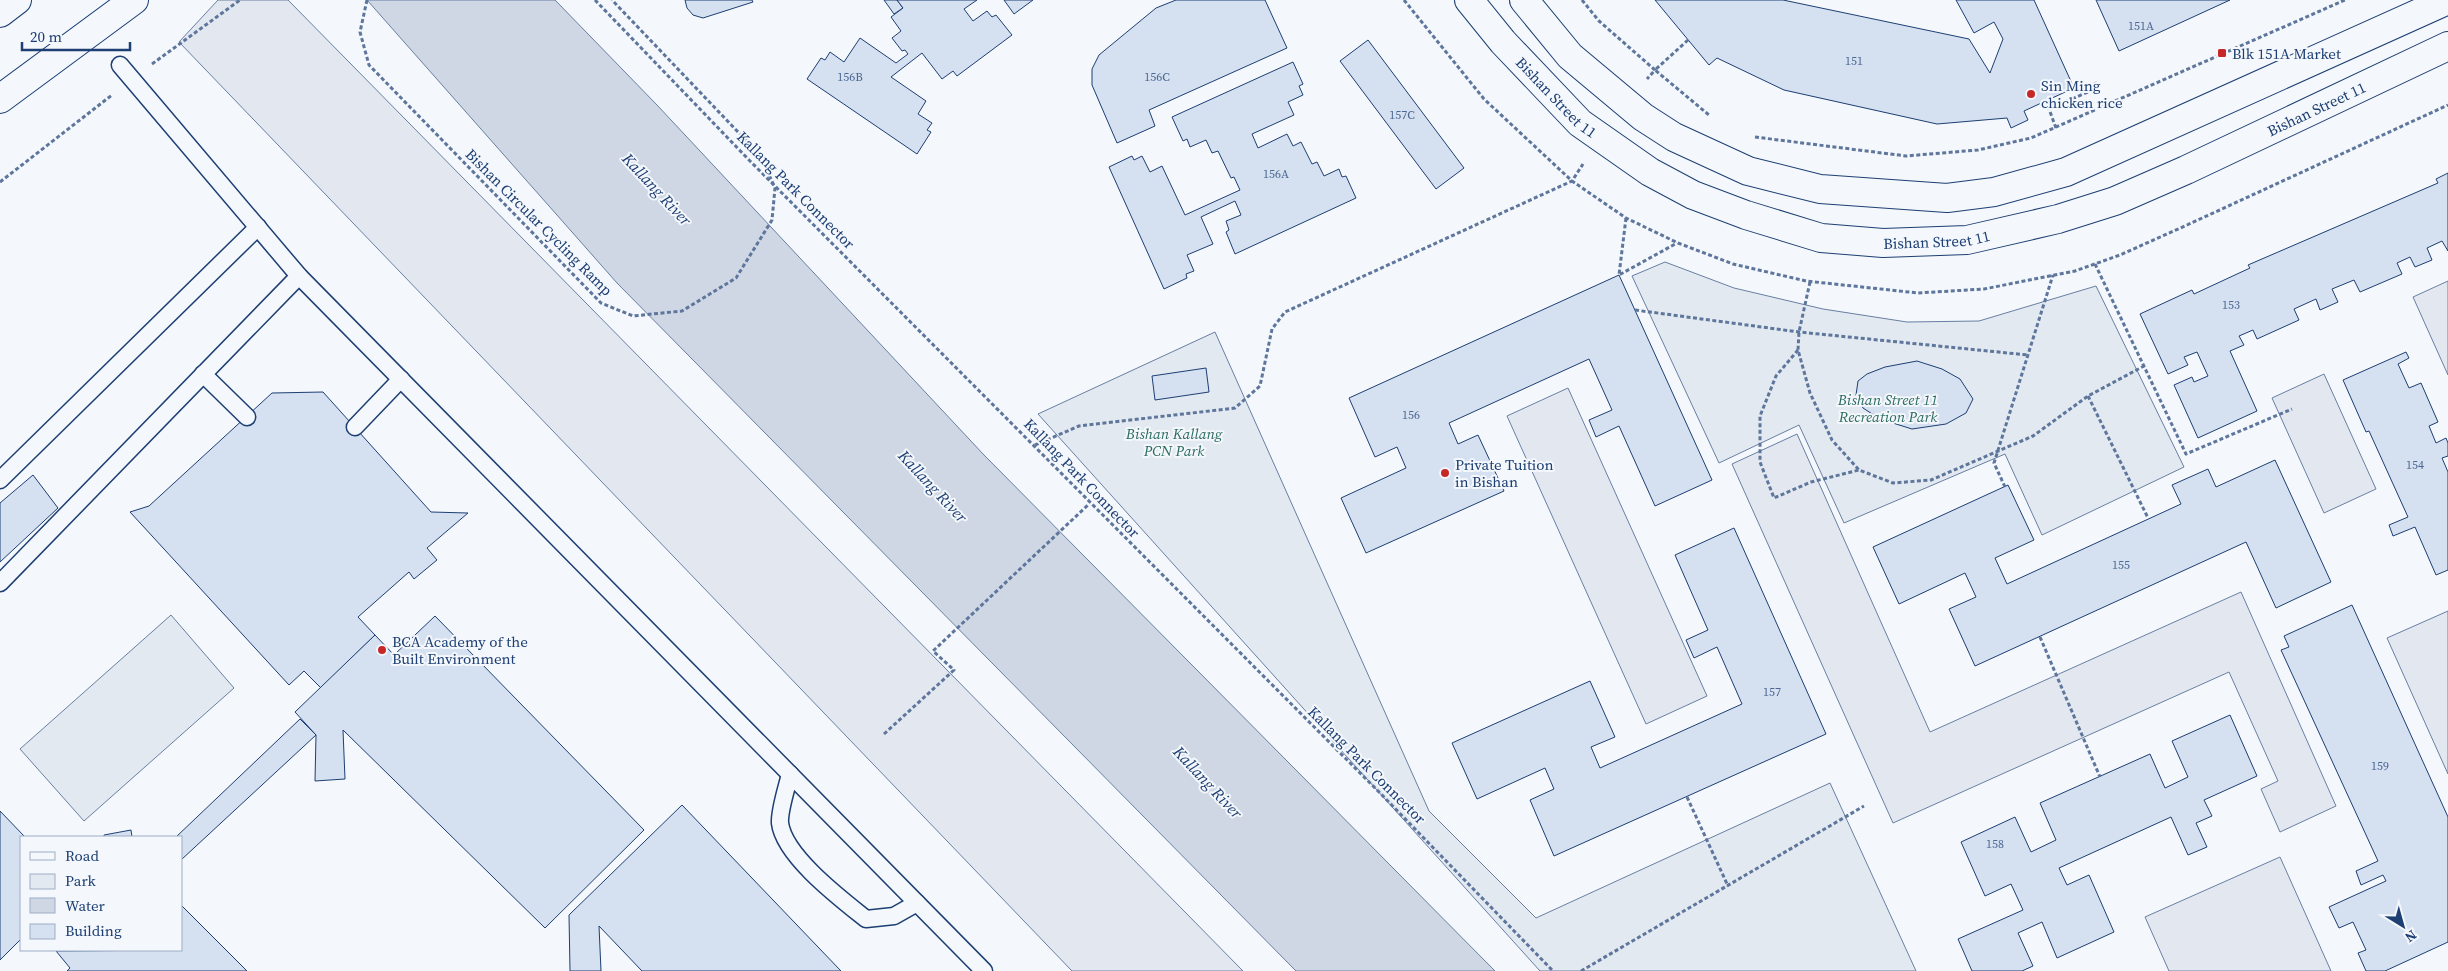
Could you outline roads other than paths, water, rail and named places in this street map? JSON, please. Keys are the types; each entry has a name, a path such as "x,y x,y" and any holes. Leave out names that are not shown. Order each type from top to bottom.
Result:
{"main road":[{"path":"0,13 16,0"},
{"path":"0,99 134,0"},
{"name":"Bishan Street 11","path":"1469,0 1503,42 1580,123 1650,172 1693,195 1756,218 1821,238 1883,243 1967,240 2058,220 2115,201 2186,170 2448,46"},
{"path":"1524,0 1570,56 1643,116 1674,137 1748,171 1820,189 1947,198 2001,191 2066,172 2448,0"}],"lane":[{"path":"120,64 299,276 984,971"},
{"path":"0,480 258,227"},
{"path":"0,583 299,276"},
{"path":"202,374 247,417"},
{"path":"355,427 401,379"},
{"path":"790,774 780,822 788,846 834,894 866,919 894,916 917,903"}],"water":[{"name":"Kallang River","path":"367,0 555,0 657,105 984,455 1495,971 1296,971 617,283"}],"place":[{"name":"Blk 151A Market","path":"2222,53"},
{"name":"Sin Ming chicken rice","path":"2031,94"},
{"name":"Private Tuition in Bishan","path":"1445,473"},
{"name":"BCA Academy of the Built Environment","path":"382,650"}],"park label":[{"name":"Bishan Street 11 Recreation Park","path":"1888,408"},
{"name":"Bishan Kallang PCN Park","path":"1174,442"}]}
